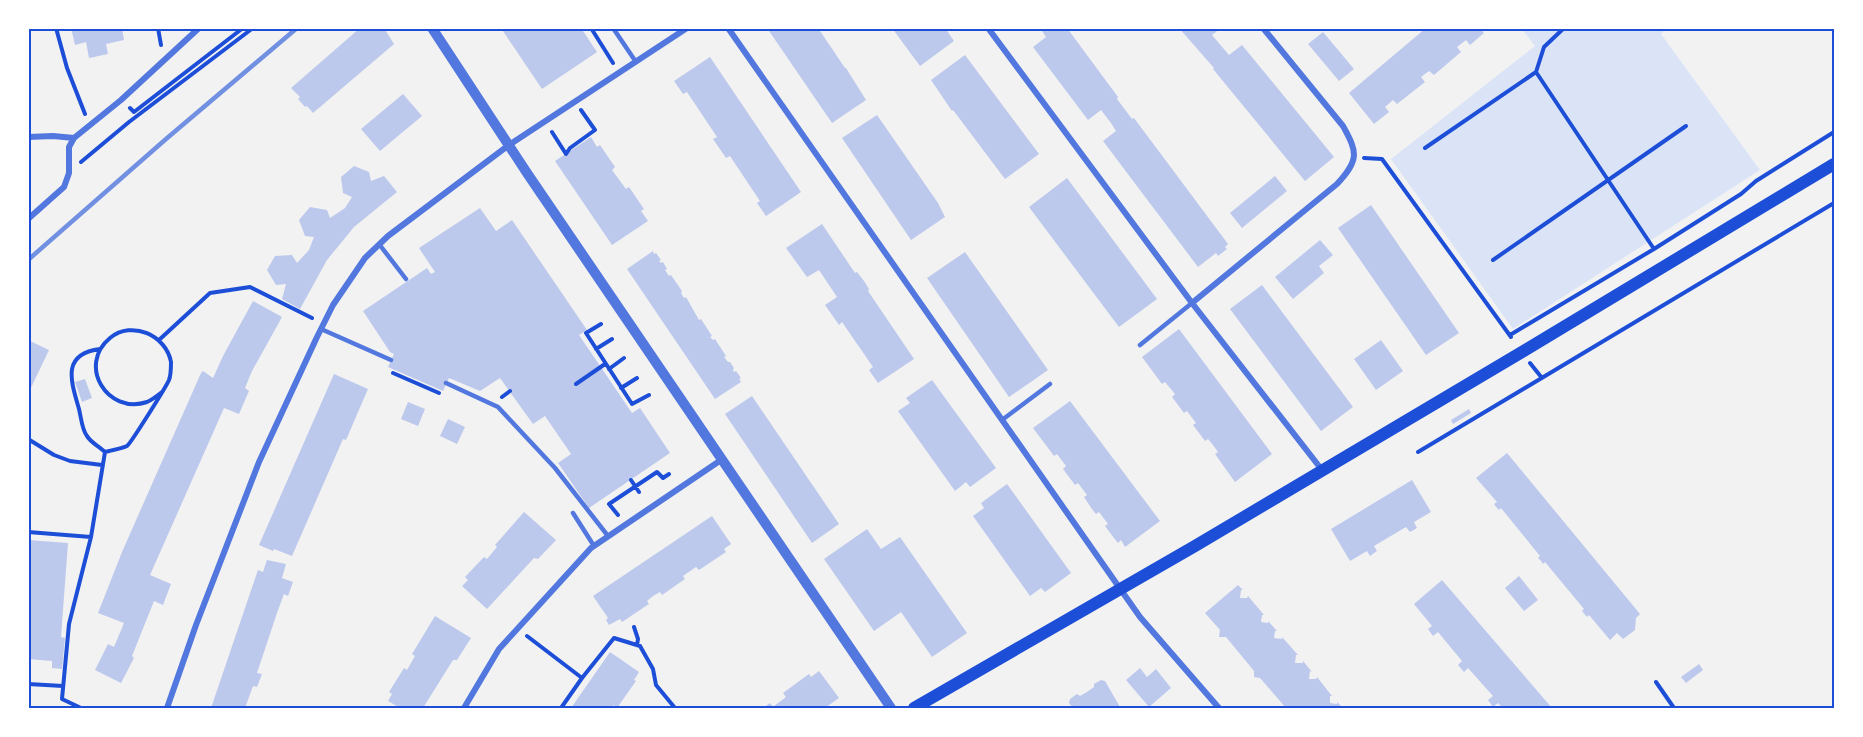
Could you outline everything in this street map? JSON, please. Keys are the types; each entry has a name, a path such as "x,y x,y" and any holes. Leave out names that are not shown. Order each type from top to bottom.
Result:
{"main road":[{"path":"914,708 1121,590 1834,164"}],"street":[{"path":"28,219 64,187 69,173 69,147 74,138 121,100 199,28"},
{"path":"432,28 721,460 891,708"},
{"path":"167,708 196,625 259,462 322,326 365,258 387,236 509,145 687,28"},
{"path":"728,28 1121,590 1140,616 1219,708"},
{"path":"988,28 1192,303 1322,470"},
{"path":"1192,303 1337,184 1349,170 1354,157 1353,144 1342,126 1263,28"},
{"path":"28,137 74,138"},
{"path":"464,708 499,649 594,546 721,460"}],"lane":[{"path":"613,28 636,62"},
{"path":"379,244 406,279"},
{"path":"1140,345 1192,303"},
{"path":"322,326 391,360"},
{"path":"446,384 498,407 555,468 608,536"},
{"path":"1002,420 1050,384"},
{"path":"573,513 594,546"}],"path":[{"path":"56,28 67,68 89,126"},
{"path":"121,100 134,112 243,28"},
{"path":"69,173 129,122 253,28"},
{"path":"591,28 619,73"},
{"path":"1425,148 1536,72 1544,47 1564,28"},
{"path":"1536,72 1666,266"},
{"path":"544,121 566,154 570,148 595,130 576,101"},
{"path":"1493,260 1686,126"},
{"path":"1510,335 1654,249 1741,194 1755,181 1834,132"},
{"path":"1354,157 1382,159 1542,378"},
{"path":"1418,452 1834,203"},
{"path":"159,340 210,293 250,287 322,326"},
{"path":"602,324 586,333 605,364 632,404 649,395"},
{"path":"105,452 127,446 137,434 141,423 162,392 170,379 171,363 166,348 159,340 141,330 125,331 111,337 100,349 96,364 98,380 106,393 119,402 134,405 149,402 162,392"},
{"path":"596,350 612,339"},
{"path":"100,349 88,351 78,357 72,368 70,380 87,437 105,452"},
{"path":"609,369 624,358"},
{"path":"576,384 605,364"},
{"path":"392,372 446,396"},
{"path":"621,388 637,378"},
{"path":"492,404 510,391"},
{"path":"28,439 54,455 70,461 102,465"},
{"path":"81,708 62,699 63,686 69,624 91,537 105,452"},
{"path":"626,525 609,504 657,472 663,478 669,474"},
{"path":"631,480 639,492"},
{"path":"28,532 91,537"},
{"path":"634,627 638,639 637,645"},
{"path":"517,629 582,678"},
{"path":"561,708 614,638 640,646 653,669 656,686 675,708"},
{"path":"1656,682 1674,708"},
{"path":"28,684 63,686"}],"shaded area":[{"path":"1666,28 1661,34 1760,170 1513,329 1391,159 1535,46 1522,29"}],"building":[{"path":"71,28 122,28 124,40 106,44 108,54 89,58 86,42 75,45"},
{"path":"360,28 384,28 394,44 313,113 307,106 305,107 298,99 300,97 291,88"},
{"path":"501,28 581,28 597,52 542,89"},
{"path":"767,28 818,28 866,100 832,123"},
{"path":"892,28 945,28 954,41 920,66"},
{"path":"1040,28 1067,28 1118,97 1117,99 1132,119 1134,118 1228,244 1225,247 1227,249 1218,256 1216,253 1198,267 1103,141 1116,131 1111,123 1101,110 1088,120 1033,47 1046,37"},
{"path":"1179,28 1221,28 1212,35 1229,55 1242,45 1334,157 1305,181"},
{"path":"1426,28 1480,28 1484,33 1470,45 1466,40 1457,47 1461,52 1434,75 1429,71 1421,77 1425,82 1397,104 1393,100 1385,107 1389,112 1374,124 1349,93"},
{"path":"1323,32 1354,69 1339,81 1308,44"},
{"path":"965,55 1039,154 1005,179 931,80"},
{"path":"710,57 801,192 766,216 757,203 760,201 730,156 726,158 713,139 717,137 687,92 683,94 674,81"},
{"path":"403,94 422,116 380,151 361,129"},
{"path":"877,115 938,203 945,217 911,240 842,138"},
{"path":"591,137 597,147 600,145 615,167 612,170 626,189 629,187 644,209 641,211 648,221 612,245 555,161"},
{"path":"354,166 369,172 371,181 384,176 397,192 354,227 327,260 300,309 282,299 286,284 276,285 267,270 275,256 292,255 297,263 309,250 314,237 305,236 299,220 310,207 327,210 330,218 345,208 352,197 343,193 341,177"},
{"path":"1275,176 1287,191 1242,228 1230,213"},
{"path":"1067,178 1157,299 1119,327 1029,207"},
{"path":"1371,205 1459,333 1426,355 1338,228"},
{"path":"480,208 496,231 512,220 587,330 579,335 632,413 640,408 670,453 589,508 558,463 571,454 545,416 533,424 500,378 480,391 449,378 443,391 388,367 394,354 390,352 363,311 427,268 431,274 435,272 419,248"},
{"path":"822,224 855,273 857,272 864,281 868,291 914,359 878,383 869,370 873,367 842,322 839,325 825,305 837,297 819,270 807,277 786,248"},
{"path":"1320,240 1333,255 1319,266 1324,273 1293,299 1275,277"},
{"path":"653,251 661,260 659,261 663,262 667,269 665,270 682,291 681,293 684,298 686,297 699,320 701,319 712,336 710,337 715,339 726,356 724,357 734,368 734,372 736,371 741,378 739,379 741,382 715,399 627,269"},
{"path":"965,252 1048,370 1009,397 927,278"},
{"path":"1262,285 1353,407 1321,431 1230,309"},
{"path":"253,301 282,317 252,371 245,388 249,391 239,414 224,408 150,575 171,584 163,605 154,601 132,656 134,658 121,683 95,670 108,644 114,647 124,623 98,613 122,552 201,373 203,371 213,378"},
{"path":"1179,329 1272,454 1235,482 1215,454 1218,452 1213,445 1208,439 1205,441 1193,425 1196,423 1187,411 1184,413 1172,397 1175,394 1165,382 1162,384 1142,357"},
{"path":"28,340 49,350 28,394"},
{"path":"1381,340 1403,371 1376,390 1354,359"},
{"path":"334,374 368,389 346,440 343,439 292,556 274,549 273,551 259,545"},
{"path":"85,379 92,398 82,402 75,382"},
{"path":"932,380 996,468 970,487 966,482 955,491 898,411 910,403 906,398"},
{"path":"752,396 839,524 812,543 725,414"},
{"path":"1070,401 1160,521 1125,547 1121,540 1118,543 1114,538 1105,526 1108,524 1099,512 1096,514 1084,497 1087,495 1078,483 1075,485 1063,469 1066,466 1057,454 1054,456 1033,428"},
{"path":"408,402 425,409 418,426 401,419"},
{"path":"1469,409 1471,413 1453,424 1451,420"},
{"path":"448,419 465,427 457,444 440,436"},
{"path":"1507,453 1640,614 1636,618 1635,630 1623,639 1617,633 1610,640 1589,615 1587,617 1582,611 1584,609 1545,562 1543,564 1538,558 1540,556 1501,508 1499,510 1497,508 1494,504 1497,502 1476,478"},
{"path":"1412,480 1431,512 1414,522 1417,528 1410,532 1406,527 1374,546 1377,551 1370,556 1367,551 1350,561 1331,529"},
{"path":"1007,484 1071,573 1045,592 1041,588 1030,596 973,516 984,508 981,503"},
{"path":"524,512 556,540 538,559 534,558 487,609 462,586 468,580 465,577 484,557 487,559 497,547 495,545"},
{"path":"712,516 731,544 724,549 726,552 699,570 696,567 683,576 685,579 662,595 660,592 653,596 647,601 649,604 622,622 620,619 609,625 606,620 608,618 593,596"},
{"path":"867,529 881,549 900,537 967,633 932,657 901,612 874,631 824,559"},
{"path":"28,540 68,543 61,637 65,638 62,669 52,668 52,661 28,659"},
{"path":"267,560 286,564 282,578 293,582 288,596 284,594 277,613 257,673 262,674 257,687 253,686 245,708 211,708 258,570 263,572"},
{"path":"1519,576 1538,600 1524,611 1505,588"},
{"path":"1442,580 1552,708 1503,708 1498,703 1493,707 1488,700 1493,696 1468,668 1464,672 1458,665 1462,661 1438,632 1433,636 1428,629 1432,626 1414,604"},
{"path":"1238,585 1243,590 1241,590 1240,598 1248,596 1264,615 1262,615 1261,622 1268,623 1268,621 1277,631 1275,631 1274,638 1282,639 1282,637 1298,655 1296,655 1295,663 1303,663 1303,661 1312,672 1310,671 1309,679 1317,677 1332,696 1330,696 1330,703 1337,704 1337,702 1343,708 1286,708 1260,678 1254,677 1254,671 1226,637 1219,637 1220,630 1205,613"},
{"path":"435,616 471,638 457,660 453,660 423,708 400,708 388,701 392,694 389,692 404,668 407,670 415,656 412,654"},
{"path":"610,652 639,672 634,680 636,681 617,708 614,705 611,708 571,708"},
{"path":"1699,664 1703,670 1686,683 1681,677"},
{"path":"1140,668 1147,677 1156,669 1171,688 1149,707 1126,680"},
{"path":"819,671 839,698 825,708 763,708 770,703 773,707 786,697 783,693 809,674 811,677"},
{"path":"1101,680 1105,681 1120,707 1073,708 1069,703 1070,699 1077,694 1080,696 1087,692"}],"railway":[{"path":"28,260 297,28"}]}
